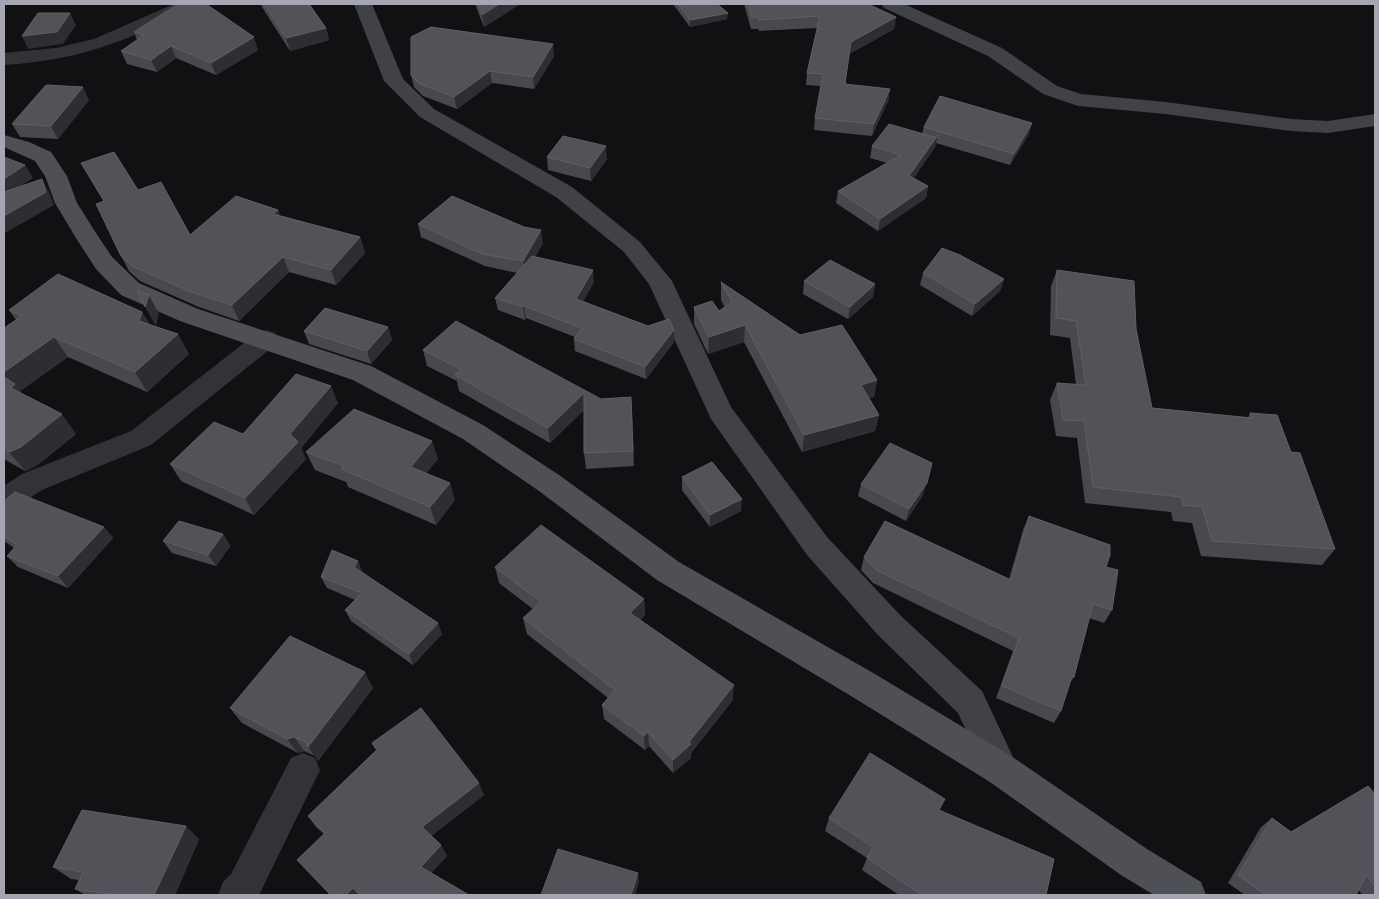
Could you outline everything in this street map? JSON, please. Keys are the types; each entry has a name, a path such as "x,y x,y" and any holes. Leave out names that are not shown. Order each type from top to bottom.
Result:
{"main road":[{"path":"4,141 22,146 43,157 56,176 66,203 84,233 104,263 130,289 190,315 266,338 362,374 473,432 549,483 668,571 863,685 1002,770 1134,862 1188,895"}],"street":[{"path":"4,59 44,55 89,47 123,34 188,4"},
{"path":"363,4 394,81 426,114 564,192 632,247 660,281 720,412 817,546 888,625 970,702 1002,770"},
{"path":"890,4 995,52 1050,90 1078,100 1166,108 1310,126 1328,127 1375,120"},
{"path":"4,500 32,482 141,438 266,338"},
{"path":"236,895 244,887 303,770"}],"building":[{"path":"178,4 206,4 254,37 211,63 171,46 151,60 121,51 144,35 134,32"},
{"path":"264,4 309,4 326,28 286,38"},
{"path":"478,4 499,4 482,15"},
{"path":"678,4 717,4 728,13 690,20"},
{"path":"748,4 868,4 896,17 851,42 845,84 890,89 874,124 815,118 823,74 807,73 820,16 759,20 758,17 752,18"},
{"path":"38,13 70,13 57,32 22,36"},
{"path":"431,27 553,44 533,77 490,71 454,97 420,84 411,75 411,37"},
{"path":"46,85 83,87 51,126 12,124"},
{"path":"940,96 1032,123 1014,154 924,127"},
{"path":"889,124 934,137 938,135 909,176 928,186 880,219 838,191 901,155 872,146"},
{"path":"563,136 606,146 590,168 547,157"},
{"path":"114,152 138,190 161,182 190,235 236,196 278,210 273,214 360,237 331,270 283,257 232,305 191,292 132,266 121,256 96,204 104,201 81,163"},
{"path":"4,157 25,165 4,179"},
{"path":"42,179 46,192 4,216 4,192"},
{"path":"452,196 524,227 541,230 523,261 482,254 418,224"},
{"path":"942,248 960,255 1004,279 975,304 923,273"},
{"path":"532,256 593,270 576,299 648,326 669,319 674,330 645,367 574,339 582,328 524,306 495,298"},
{"path":"830,260 875,284 850,307 804,281"},
{"path":"1057,270 1134,281 1136,329 1152,408 1252,418 1250,413 1277,415 1291,452 1300,453 1335,549 1212,541 1202,507 1183,505 1181,497 1093,487 1084,421 1063,420 1057,383 1086,385 1076,321 1056,318"},
{"path":"58,274 142,312 139,321 178,334 135,372 54,337 4,372 4,328 22,316 9,310"},
{"path":"721,282 800,335 842,325 877,380 861,385 879,415 804,435 745,325 709,337 694,307 712,301 719,311 732,302"},
{"path":"137,290 149,295 145,307"},
{"path":"325,308 388,327 367,351 304,331"},
{"path":"456,321 601,399 631,397 633,451 584,453 584,393 548,428 455,375 462,370 423,350"},
{"path":"296,374 331,386 290,434 298,442 245,498 170,464 214,422 243,434"},
{"path":"4,377 15,384 11,388 62,414 21,447 9,452 4,448"},
{"path":"354,409 432,441 411,467 450,483 430,507 341,469 344,466 306,452"},
{"path":"890,443 932,463 927,483 909,509 861,484"},
{"path":"712,462 742,499 710,515 682,477"},
{"path":"15,492 104,527 58,576 7,556 17,545 4,536 4,501"},
{"path":"1029,516 1110,545 1110,555 1106,567 1118,570 1112,610 1093,604 1074,677 1072,676 1061,711 1002,686 1019,638 876,570 864,557 885,521 1011,580"},
{"path":"179,521 223,534 208,555 163,541"},
{"path":"541,525 644,599 630,613 734,685 689,742 691,744 673,760 648,732 644,736 602,705 615,690 523,618 541,602 495,567"},
{"path":"332,550 358,561 354,567 438,623 409,654 345,610 362,593 321,577"},
{"path":"290,636 365,672 308,747 306,742 294,737 287,739 230,708"},
{"path":"421,708 479,783 422,827 441,845 421,867 469,895 360,895 353,888 346,895 331,895 297,860 325,833 308,816 377,750 372,743"},
{"path":"870,753 945,799 939,810 1054,859 1046,895 922,895 867,858 873,847 829,818"},
{"path":"1368,786 1375,794 1375,886 1366,875 1356,895 1266,895 1238,875 1272,818 1291,832"},
{"path":"82,810 186,826 154,895 115,895 75,889 83,872 53,867"},
{"path":"558,849 638,873 631,895 541,895"}]}
